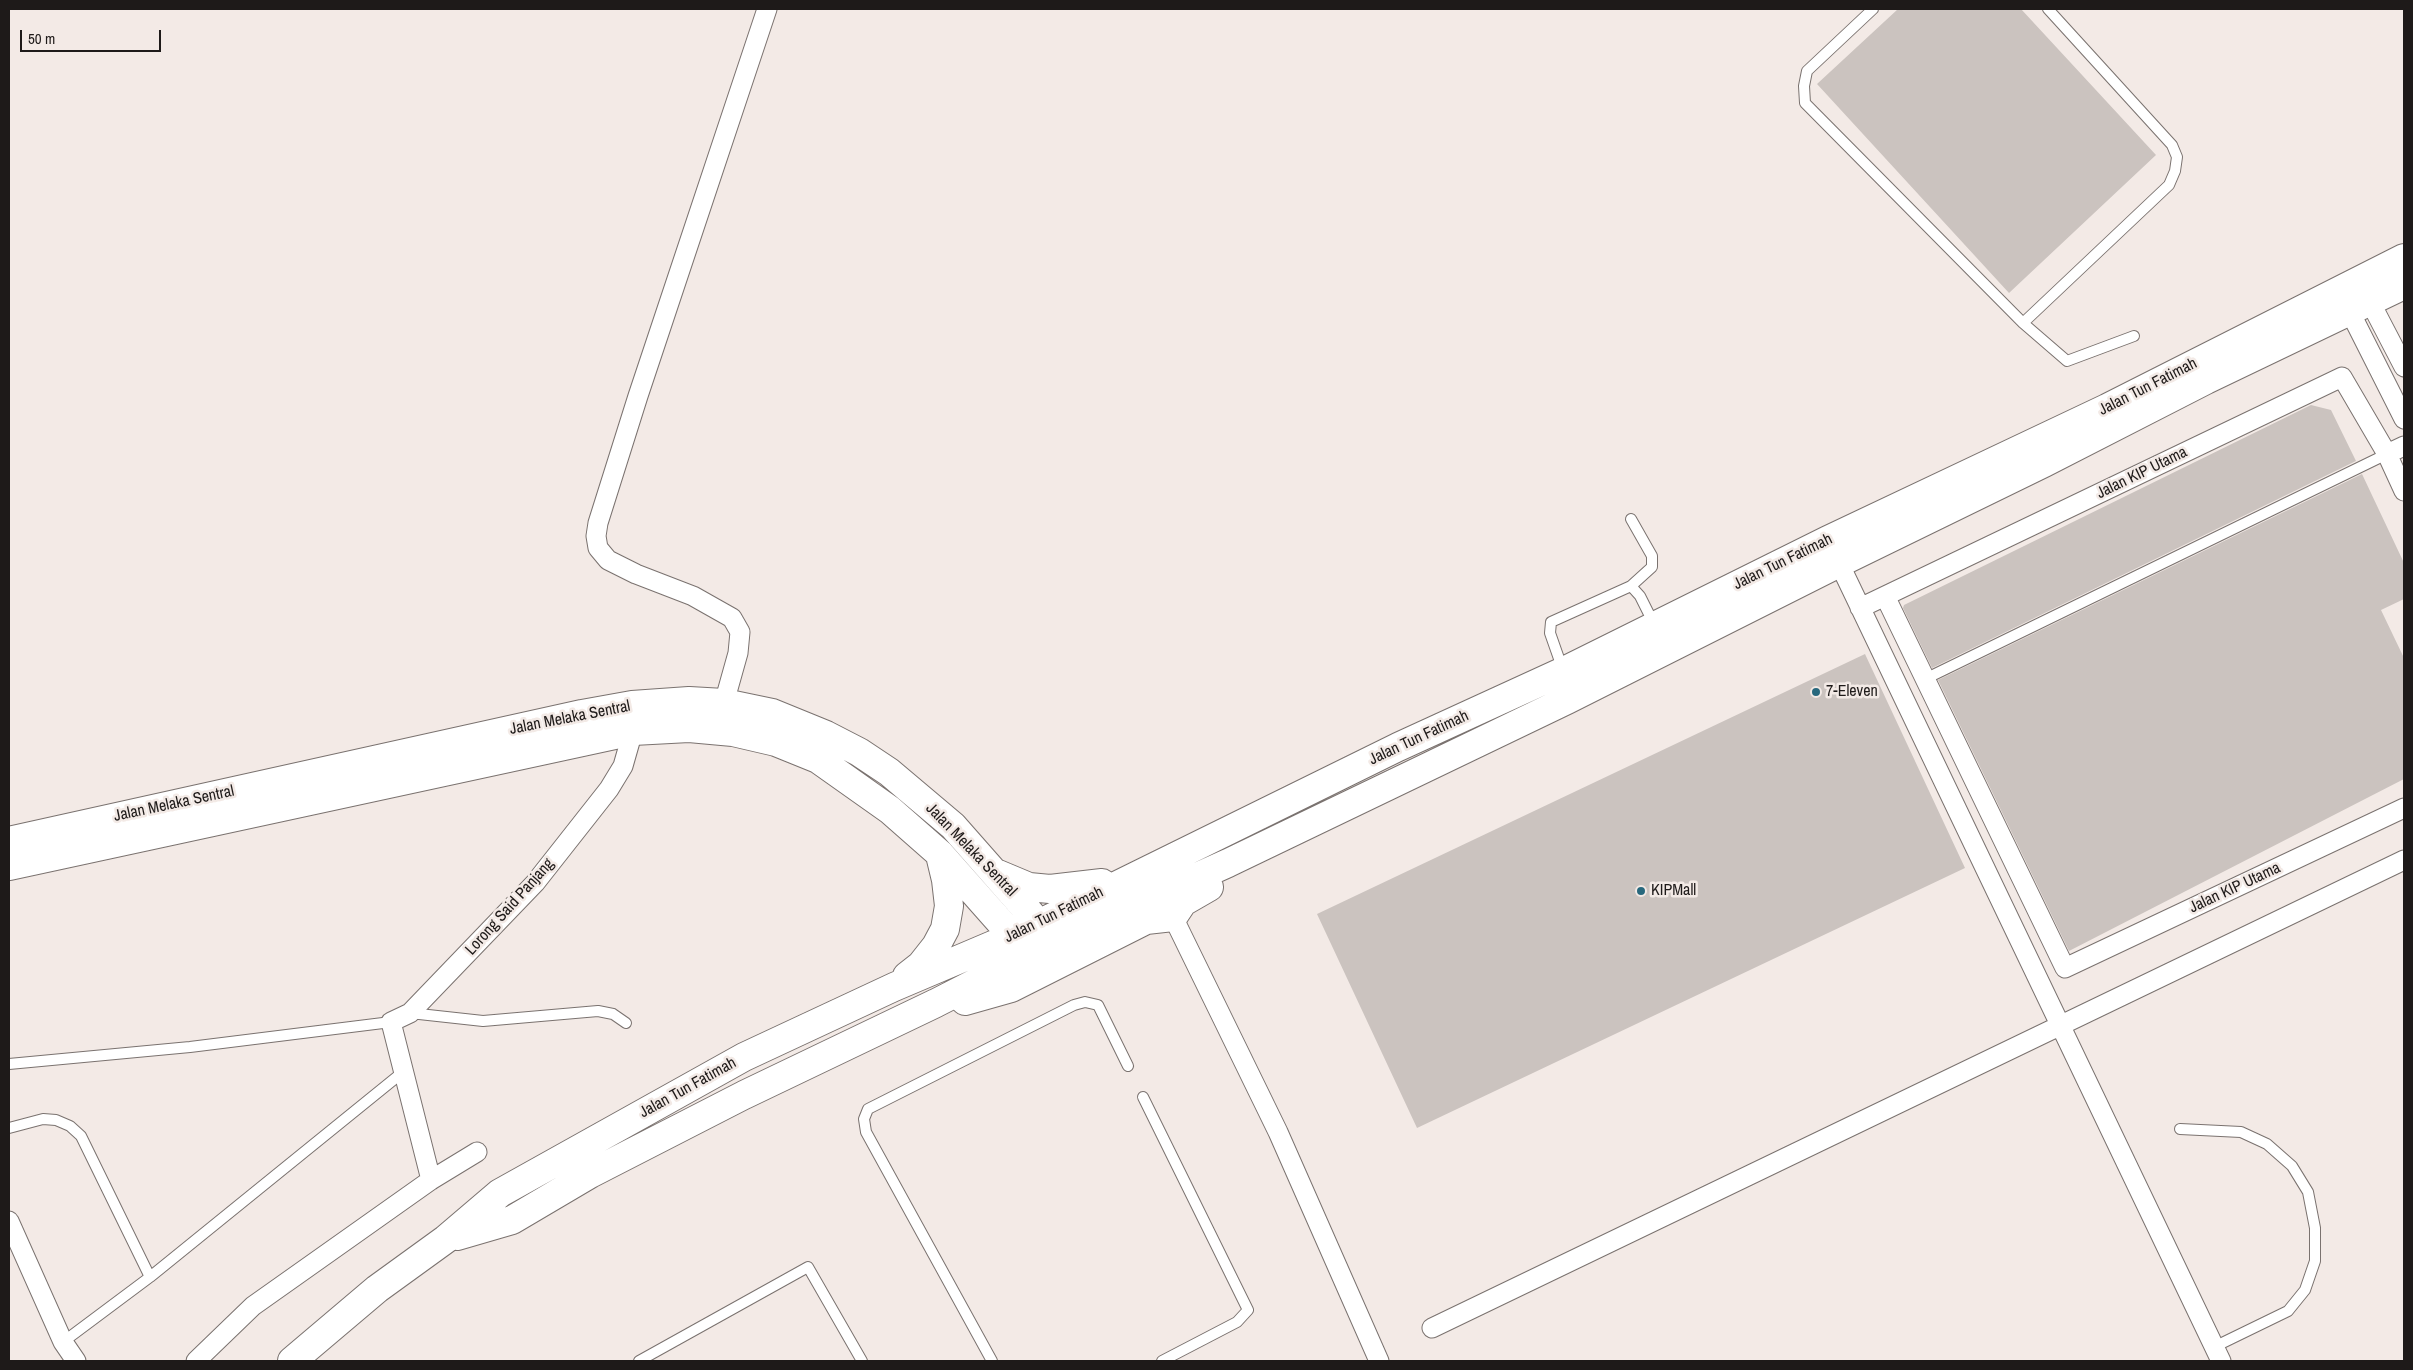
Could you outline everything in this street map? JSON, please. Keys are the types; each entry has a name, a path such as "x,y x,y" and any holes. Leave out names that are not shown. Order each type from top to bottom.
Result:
{"main road":[{"name":"Jalan Tun Fatimah","path":"446,1239 512,1220 598,1169 753,1090 936,1003 1021,946 1047,933 1228,863 1567,700 1839,563 2355,295 2404,258"},
{"name":"Jalan Tun Fatimah","path":"1047,933 1140,874 1398,748 1564,671 1654,624 2107,408 2355,295 2404,286"},
{"name":"Jalan Melaka Sentral","path":"9,841 582,714 632,705 689,702 724,703 772,713 826,735 859,752 889,772 953,826 1047,933"},
{"name":"Jalan Melaka Sentral","path":"9,866 633,731 689,728 733,732 784,745 818,759 890,810 940,854 1021,946"},
{"path":"894,987 920,965 936,946 945,929 949,906 940,854"},
{"path":"936,1003 970,1000 1011,988 1146,920 1173,917 1183,902 1214,884 1225,873 1228,863"},
{"path":"991,870 1029,887 1050,889 1098,884 1140,874"},
{"name":"Jalan Tun Fatimah","path":"292,1361 376,1289 446,1239 500,1193 744,1057 894,987 1021,946"}],"street":[{"path":"724,703 736,661 740,632 732,618 694,596 636,574 608,560 598,548 596,536 638,396 767,9"},
{"path":"2355,295 2404,367"},
{"path":"2355,295 2404,419"},
{"name":"Jalan KIP Utama","path":"1860,608 2342,376 2387,454 2404,491"},
{"path":"2387,454 2404,446"},
{"path":"1839,563 2217,1354"},
{"path":"1885,596 1925,679"},
{"name":"Jalan KIP Utama","path":"1925,679 2065,968 2404,808"},
{"name":"Lorong Said Panjang","path":"391,1022 410,1013 535,883 609,789 623,766 633,731"},
{"path":"1432,1328 2404,860"},
{"path":"1173,917 1278,1132 1380,1361"},
{"path":"391,1022 432,1180"},
{"path":"196,1361 253,1306 432,1180 478,1152"},
{"path":"9,1221 63,1342 76,1361"}],"lane":[{"path":"1873,9 1807,71 1804,86 1805,103 2023,323 2067,360 2134,336"},
{"path":"2023,323 2169,186 2176,171 2177,157 2172,145 2048,9"},
{"path":"1925,679 2387,454"},
{"path":"1564,671 1550,633 1550,622 1631,586 1652,567 1652,556 1631,519"},
{"path":"1631,586 1640,596 1654,624"},
{"path":"992,1361 866,1132 864,1119 868,1109 1074,1005 1085,1002 1098,1006 1128,1066"},
{"path":"410,1013 483,1021 598,1011 613,1014 626,1023"},
{"path":"9,1064 190,1047 391,1022"},
{"path":"63,1342 150,1276 403,1072"},
{"path":"1143,1097 1248,1310 1237,1322 1162,1361"},
{"path":"9,1128 43,1119 56,1120 70,1126 81,1136 150,1276"},
{"path":"2180,1129 2241,1132 2267,1144 2292,1166 2308,1192 2315,1228 2315,1261 2305,1290 2288,1311 2217,1354"},
{"path":"639,1361 808,1267 862,1361"}],"building":[{"path":"1898,9 2021,9 2156,155 2009,293 1817,84"},
{"path":"2311,405 2331,410 2356,461 1932,668 1903,608 1904,605"},
{"path":"2362,474 2404,563 2404,599 2381,610 2404,658 2404,779 2069,951 1938,680"},
{"name":"KIPMall","path":"1865,654 1965,868 1417,1128 1317,914"}],"place":[{"name":"7-Eleven","path":"1816,692"},
{"name":"KIPMall","path":"1641,891"}]}
